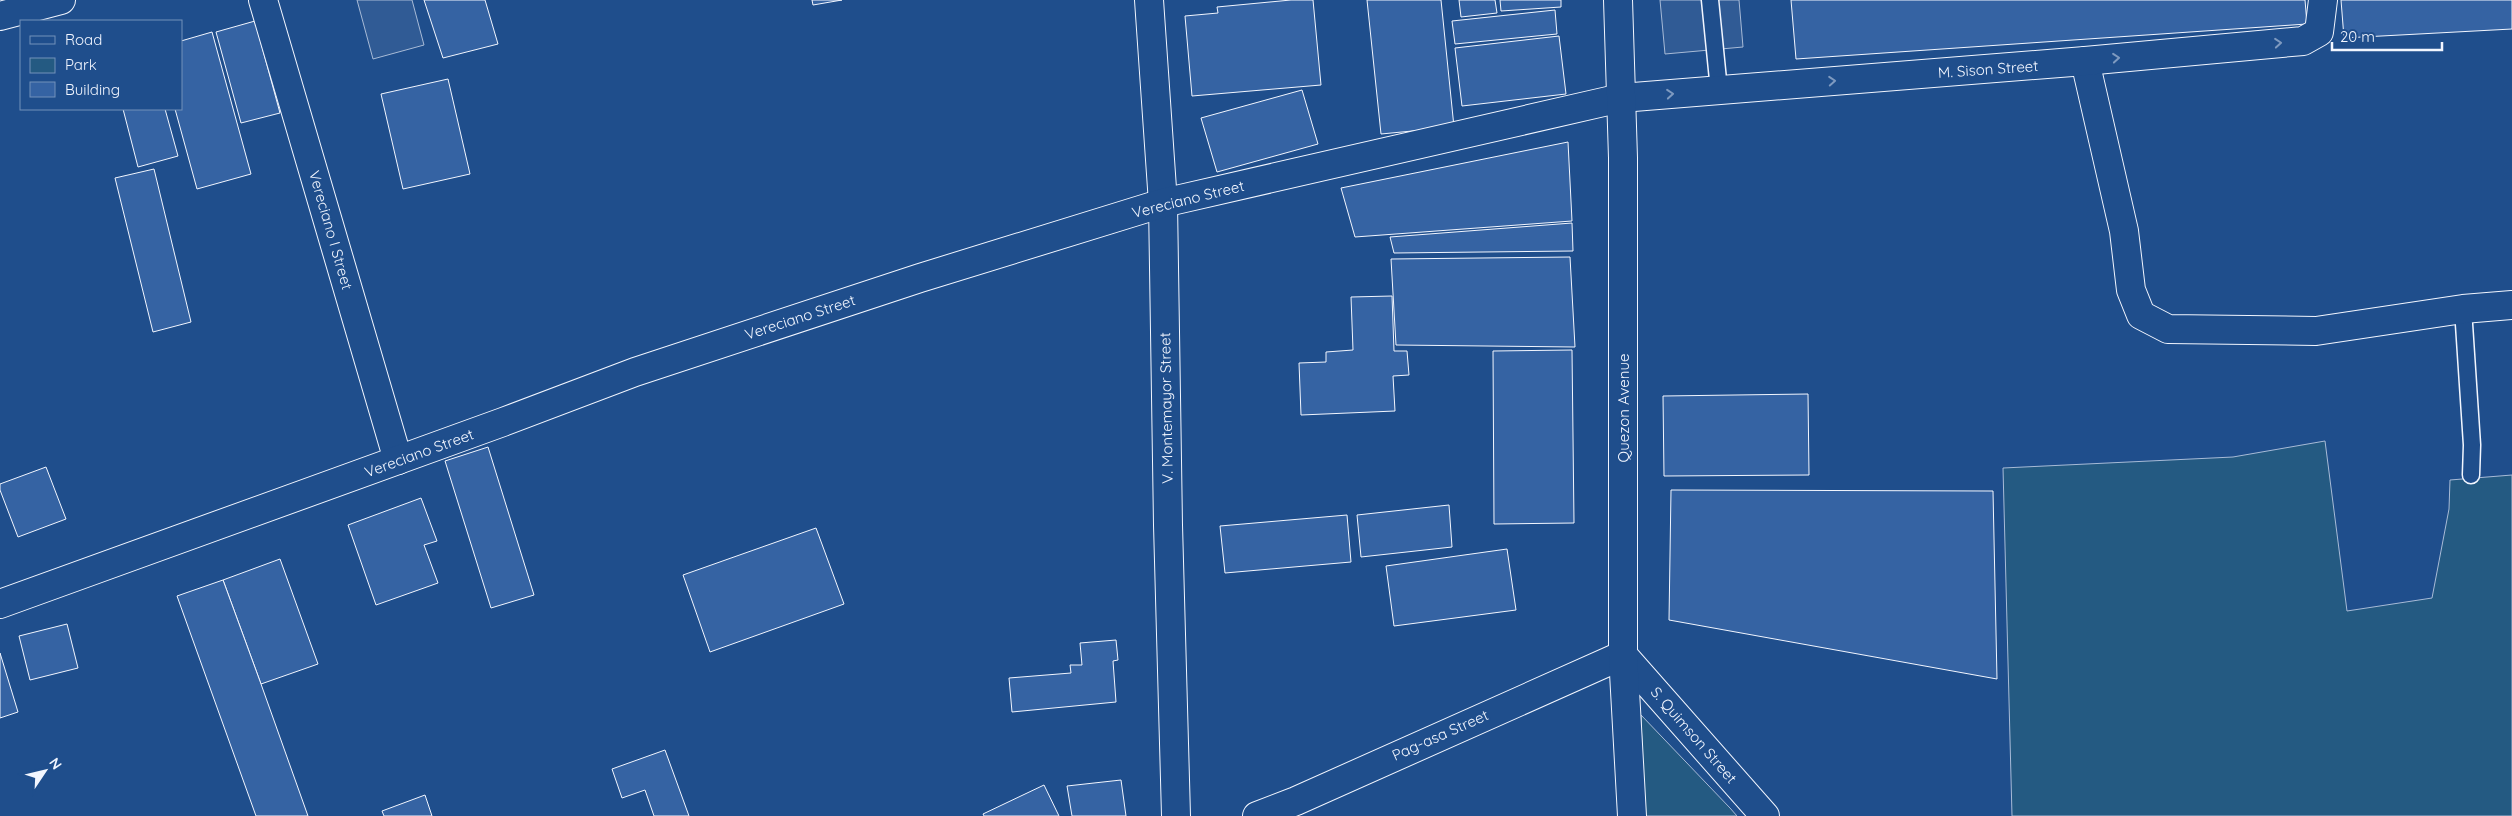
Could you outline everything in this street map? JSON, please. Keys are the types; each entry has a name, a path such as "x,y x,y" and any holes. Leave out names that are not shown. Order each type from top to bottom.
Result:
{"street":[{"path":"0,16 61,0"},
{"name":"Vereciano I Street","path":"263,0 398,460"},
{"name":"V. Montemayor Street","path":"1149,0 1163,204 1168,525 1176,816"},
{"name":"Quezon Avenue","path":"1618,0 1621,98 1623,655 1632,816"},
{"name":"M. Sison Street","path":"1621,98 2084,61 2303,41 2320,32 2323,0"},
{"path":"2084,61 2124,231 2130,290 2141,315 2168,329 2316,330 2463,309 2512,305"},
{"name":"Vereciano Street","path":"0,604 635,372 920,278 1163,204 1621,98"},
{"name":"Pag-asa Street","path":"1257,816 1296,802 1411,748 1623,655"},
{"name":"S. Quimson Street","path":"1623,655 1765,816"}],"lane":[{"path":"1710,0 1719,90"},
{"path":"2463,309 2472,445 2471,475"}],"green space":[{"path":"2325,441 2347,611 2432,598 2449,509 2450,480 2512,475 2512,816 2012,816 2003,468 2233,457"},
{"path":"1641,715 1730,808 1737,816 1644,816"}],"shaded area":[{"path":"357,0 412,0 424,45 373,59"},
{"path":"1660,0 1739,0 1743,47 1665,54"}],"building":[{"path":"424,0 485,0 498,44 443,58"},
{"path":"812,0 842,0 813,5"},
{"path":"1291,0 1313,0 1321,85 1192,96 1185,16 1218,13 1217,7"},
{"path":"1367,0 1441,0 1454,127 1381,134"},
{"path":"1459,0 1495,0 1497,13 1461,17"},
{"path":"1500,0 1561,0 1561,7 1501,11"},
{"path":"1791,0 2305,0 2307,24 1796,59"},
{"path":"2341,0 2512,0 2512,29 2344,38"},
{"path":"1555,10 1557,34 1455,44 1452,21"},
{"path":"255,21 280,113 241,123 216,32"},
{"path":"212,32 251,174 197,189 175,110 182,110 182,41"},
{"path":"1559,36 1566,94 1462,106 1455,48"},
{"path":"448,79 470,174 403,189 381,94"},
{"path":"1302,90 1318,144 1217,172 1201,118"},
{"path":"123,110 165,110 178,156 138,167"},
{"path":"1568,142 1572,221 1355,237 1341,188"},
{"path":"154,169 191,322 153,332 115,178"},
{"path":"1572,223 1573,251 1394,253 1390,237"},
{"path":"1570,257 1575,347 1396,345 1391,259"},
{"path":"1392,296 1394,351 1407,351 1409,375 1393,376 1395,411 1301,415 1299,363 1326,362 1326,352 1353,350 1351,297"},
{"path":"1572,350 1574,523 1494,524 1493,351"},
{"path":"1808,394 1809,475 1664,476 1663,396"},
{"path":"488,447 534,595 491,608 445,461"},
{"path":"46,467 66,519 18,537 0,490 0,484"},
{"path":"1671,490 1993,491 1997,679 1669,620"},
{"path":"421,498 437,541 424,545 438,583 376,605 348,525"},
{"path":"1449,505 1452,547 1361,557 1357,515"},
{"path":"1347,515 1351,562 1225,573 1220,526"},
{"path":"816,528 844,604 710,652 683,575"},
{"path":"1507,549 1516,610 1394,626 1386,566"},
{"path":"280,559 318,664 261,684 223,580"},
{"path":"223,580 308,816 256,816 177,596"},
{"path":"67,624 78,668 30,680 19,636"},
{"path":"1116,640 1118,660 1113,661 1116,702 1012,712 1009,678 1071,673 1070,665 1082,665 1080,643"},
{"path":"0,653 18,712 0,718"},
{"path":"665,750 689,816 654,816 645,790 622,798 612,769"},
{"path":"1121,780 1126,816 1072,816 1067,786"},
{"path":"1044,785 1059,816 984,816 983,814"},
{"path":"425,795 432,816 384,816 382,811"}]}
